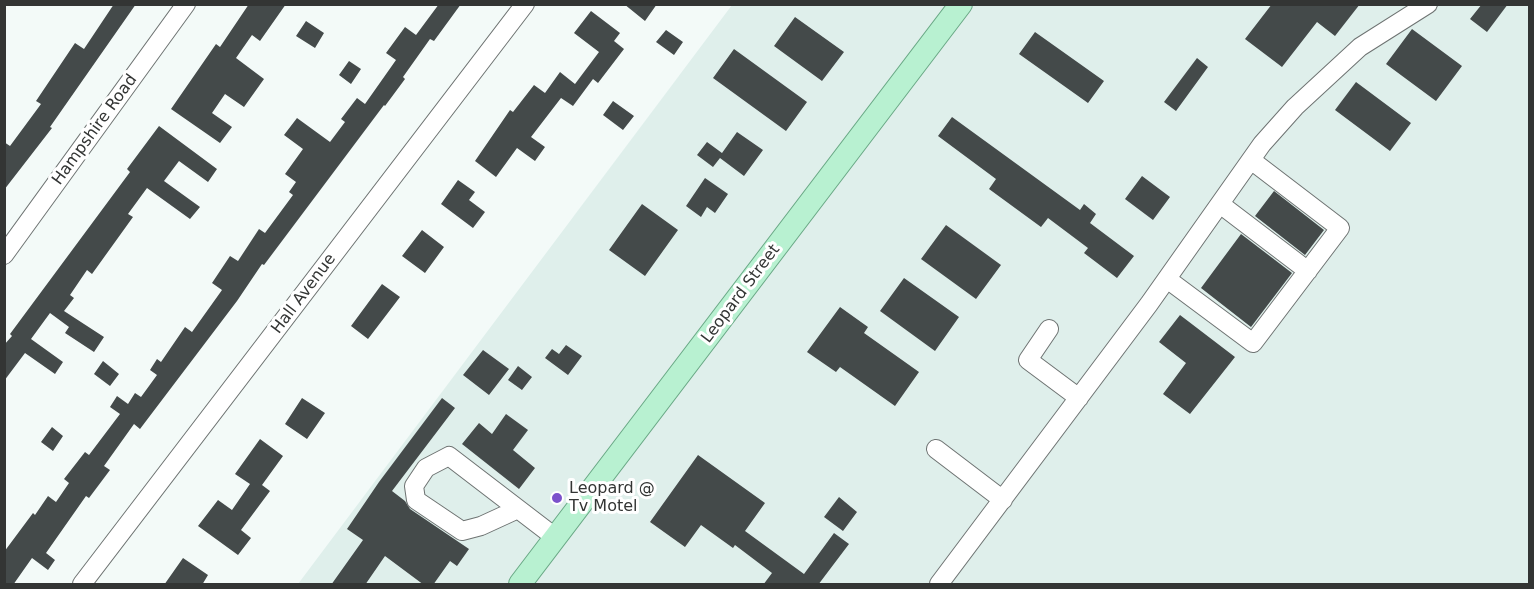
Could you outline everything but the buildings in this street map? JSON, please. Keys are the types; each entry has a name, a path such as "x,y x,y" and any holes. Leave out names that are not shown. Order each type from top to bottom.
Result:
{"main road":[{"name":"Leopard Street","path":"520,585 961,4"}],"street":[{"name":"Hampshire Road","path":"4,255 186,4"},
{"name":"Hall Avenue","path":"82,585 525,4"},
{"path":"939,585 1167,279 1262,144 1295,107 1360,47 1428,4"},
{"path":"1167,279 1253,343 1340,228 1251,160"},
{"path":"1220,204 1308,271"},
{"path":"1049,329 1028,360 1079,398"},
{"path":"936,449 1003,500"},
{"path":"518,509 482,526 462,531 416,500 414,486 426,468 449,456 556,538"}],"shaded area":[{"path":"732,5 1529,5 1529,584 298,584"}],"place":[{"name":"Leopard @ Tv Motel","path":"557,498"}]}
